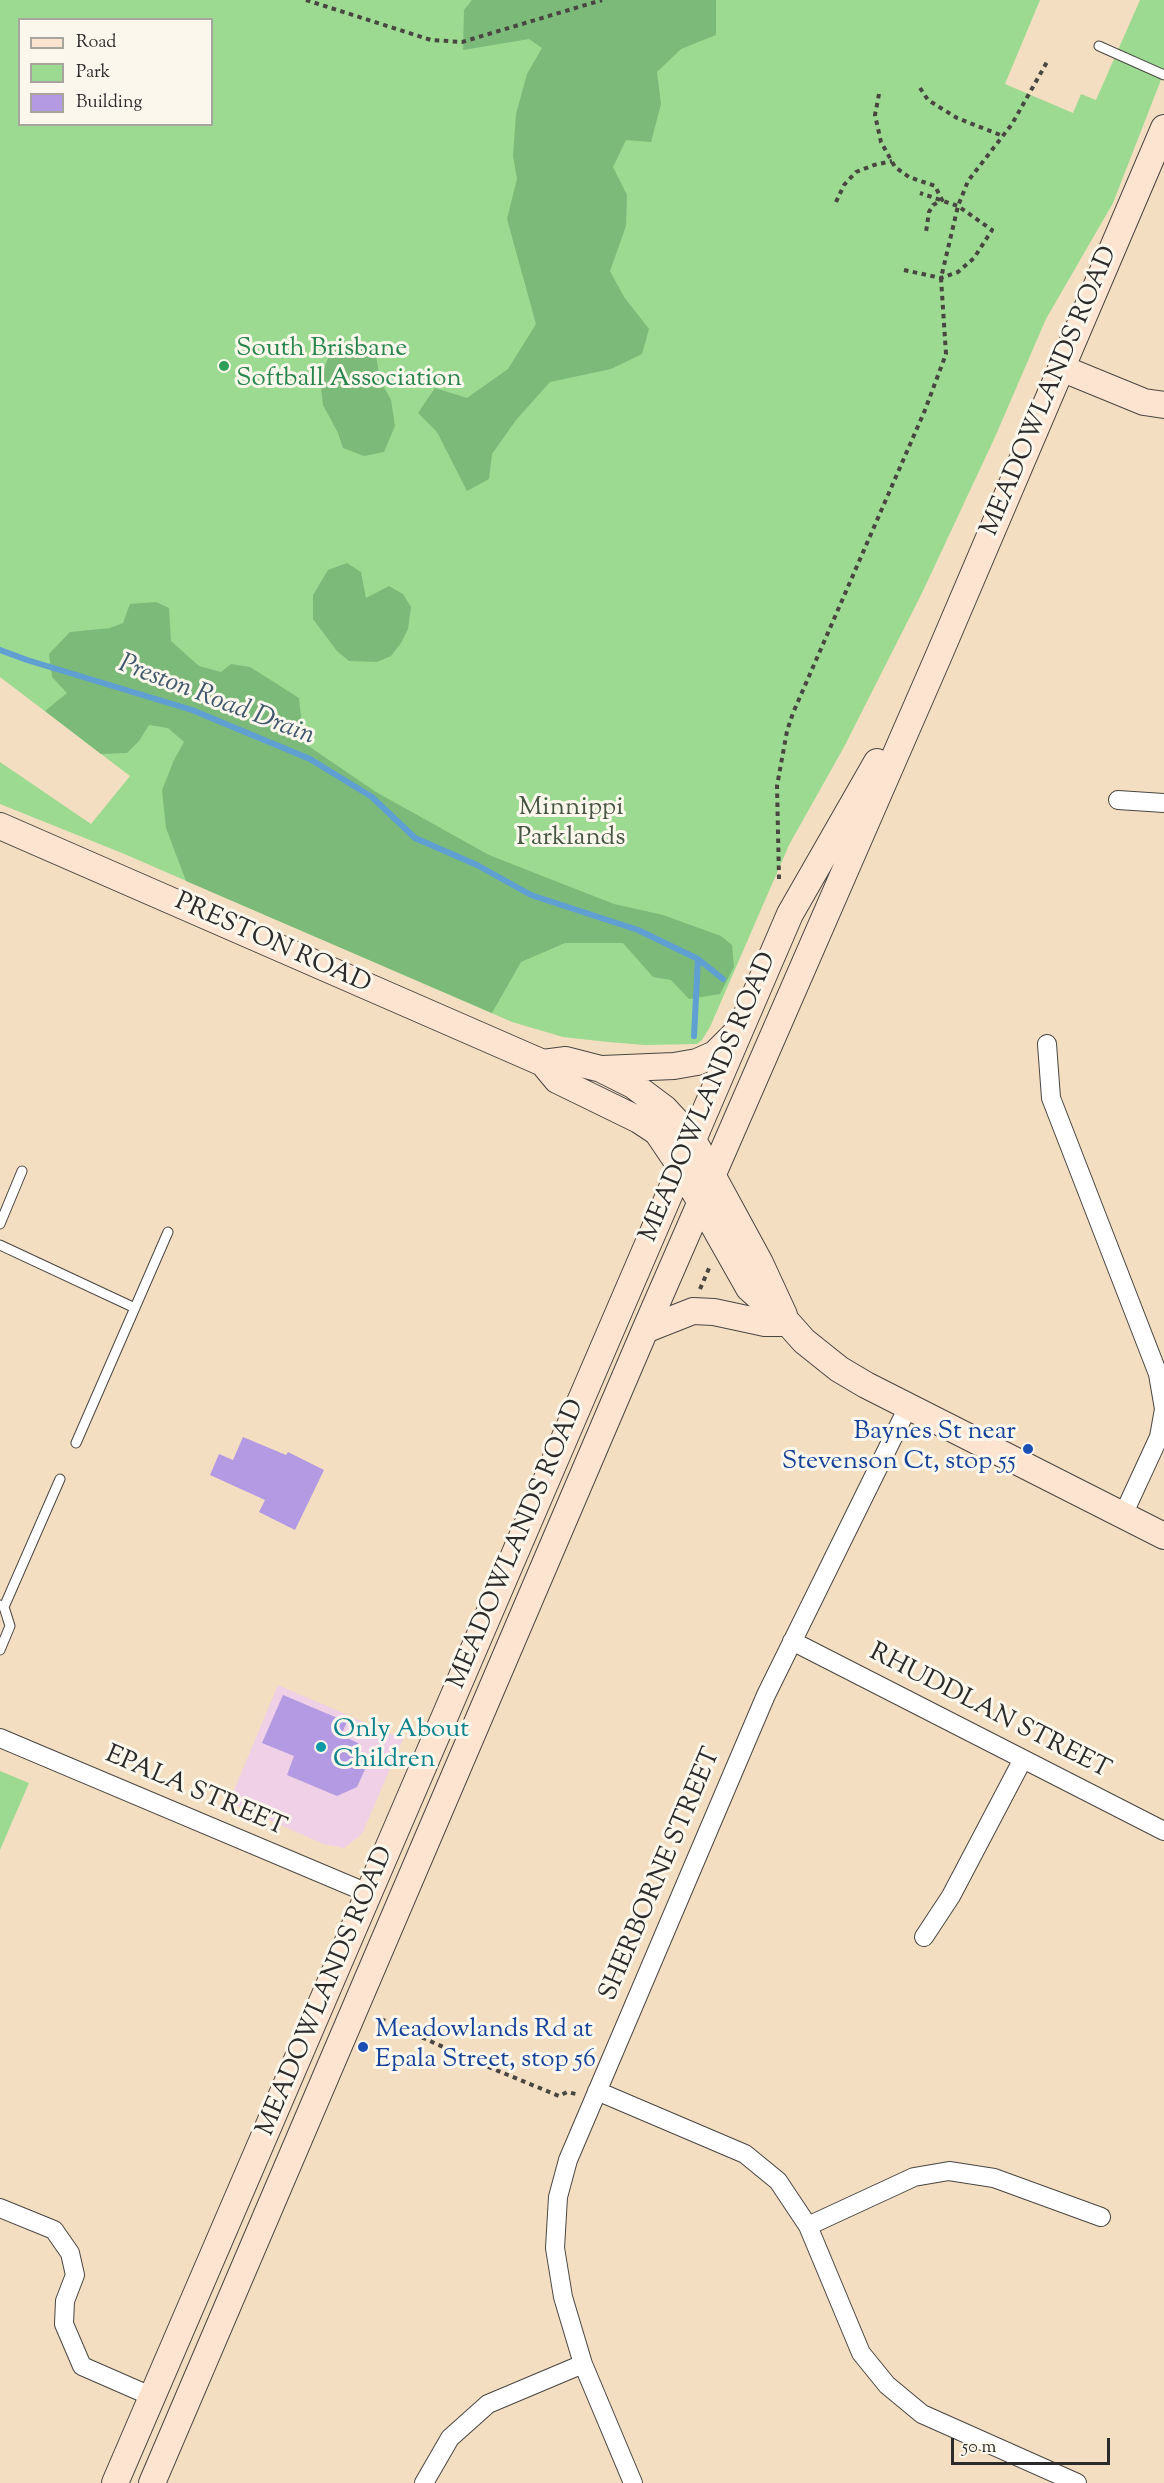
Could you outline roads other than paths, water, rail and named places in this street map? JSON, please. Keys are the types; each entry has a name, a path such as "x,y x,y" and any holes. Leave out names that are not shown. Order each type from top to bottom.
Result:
{"main road":[{"name":"MEADOWLANDS ROAD","path":"152,2483 645,1330 939,655 1164,128"},
{"path":"1061,368 1144,402 1164,405"},
{"name":"MEADOWLANDS ROAD","path":"115,2483 790,914 939,655"},
{"name":"PRESTON ROAD","path":"0,826 543,1063 557,1080 629,1115 657,1132 680,1166 749,1288 788,1323"},
{"path":"601,1069 674,1066 697,1062 715,1054 740,1029"},
{"name":"PRESTON ROAD","path":"543,1063 566,1060 601,1069 657,1102 692,1138 760,1263 788,1323"},
{"path":"645,1330 693,1311 714,1312 765,1323 788,1323 804,1341 839,1369 1164,1536"}],"street":[{"path":"1118,800 1164,803"},
{"path":"1047,1044 1051,1098 1158,1374 1164,1409 1160,1437 1122,1515"},
{"name":"SHERBORNE STREET","path":"633,2483 583,2364 563,2297 555,2248 558,2197 568,2160 766,1695 909,1405"},
{"name":"RHUDDLAN STREET","path":"792,1641 1164,1830"},
{"name":"EPALA STREET","path":"0,1738 370,1894"},
{"path":"924,1937 951,1896 1023,1759"},
{"path":"596,2095 745,2154 778,2181 808,2226 861,2353 886,2385 922,2414 1077,2483"},
{"path":"808,2226 914,2177 949,2171 994,2178 1101,2217"},
{"path":"0,2208 54,2230 70,2253 75,2275 64,2301 64,2324 82,2366 153,2397"},
{"path":"424,2483 450,2438 488,2404 583,2364"}],"lane":[{"path":"1099,46 1164,75"},
{"path":"0,1224 22,1171"},
{"path":"76,1443 168,1232"},
{"path":"0,1245 135,1308"},
{"path":"0,1650 10,1626 2,1606 60,1479"}],"waterway":[{"name":"Preston Road Drain","path":"0,650 192,710 310,759 372,797 415,838 477,865 531,895 638,930 698,959 723,979"},
{"path":"694,1036 698,959"}],"place":[{"name":"South Brisbane Softball Association","path":"224,366"},
{"name":"Baynes St near Stevenson Ct, stop 55","path":"1028,1449"},
{"name":"Only About Children","path":"321,1747"},
{"name":"Meadowlands Rd at Epala Street, stop 56","path":"363,2047"}],"park label":[{"name":"Minnippi Parklands","path":"571,825"}]}
